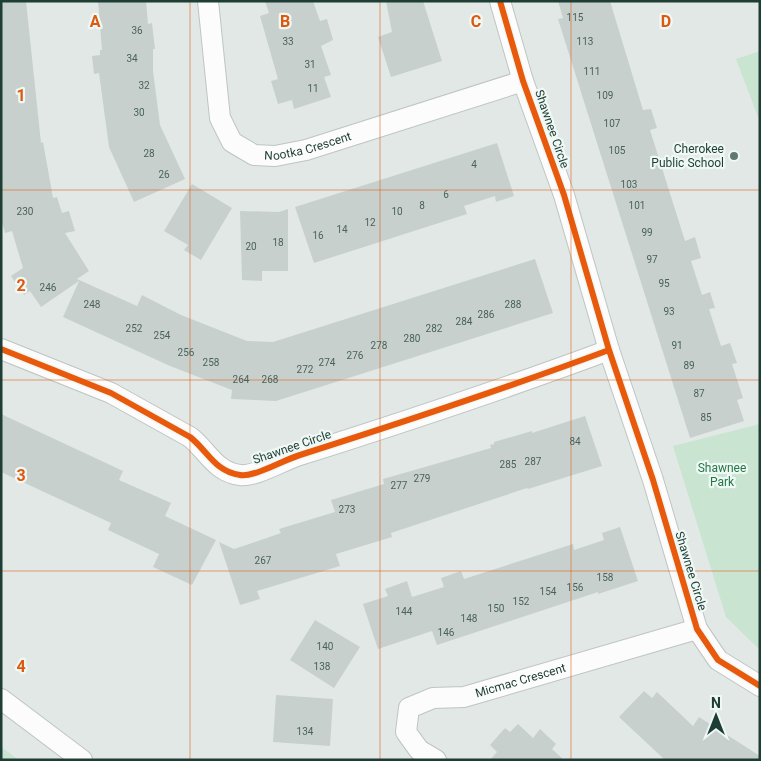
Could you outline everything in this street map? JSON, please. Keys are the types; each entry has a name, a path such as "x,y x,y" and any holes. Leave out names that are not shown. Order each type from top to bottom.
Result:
{"street":[{"name":"Nootka Crescent","path":"208,1 220,118 232,142 254,155 275,156 306,150 523,80"},
{"name":"Shawnee Circle","path":"500,1 523,80 564,195 609,350 653,480 697,629 718,660 760,686"},
{"name":"Shawnee Circle","path":"1,349 110,393 190,437 199,444 217,466 241,475 257,472 291,458 439,412 609,350"},
{"name":"Micmac Crescent","path":"436,760 419,750 406,732 409,708 433,698 464,697 697,629"},
{"path":"1,699 82,760"}],"green space":[{"path":"760,51 760,122 736,59"},
{"name":"Shawnee Park","path":"760,424 760,650 726,617 673,446"},
{"path":"1,747 19,760 1,760"}],"building":[{"path":"1,1 26,1 41,143 43,142 53,198 57,197 62,213 69,211 75,231 65,233 89,271 77,279 137,306 142,295 181,315 247,341 273,342 535,259 553,313 276,401 231,399 232,390 170,366 63,317 79,281 41,307 30,291 24,295 11,276 23,268 12,231 5,233 1,219"},
{"path":"98,1 146,1 148,24 152,23 155,49 153,49 153,71 160,125 185,179 134,202 109,147 99,73 94,74 92,56 100,55 100,50 102,50"},
{"path":"265,1 313,1 320,21 327,19 333,40 321,46 331,75 324,77 331,97 294,109 292,100 278,104 271,81 278,79 260,16 269,13"},
{"path":"386,1 423,1 442,61 391,77 378,37 392,32"},
{"path":"558,1 610,1 643,110 651,109 657,128 650,130 685,241 695,237 701,258 691,261 702,295 710,292 715,308 709,309 721,346 730,343 737,363 732,364 743,398 737,400 744,421 690,438 558,19 563,18"},
{"path":"497,143 514,196 496,202 495,196 464,206 467,214 314,263 295,207"},
{"path":"192,184 232,208 201,260 184,250 188,245 164,231"},
{"path":"288,209 288,271 262,271 262,281 242,280 240,211 279,212"},
{"path":"1,414 123,471 119,480 171,503 165,516 216,540 192,585 153,567 159,554 108,530 111,523 1,472"},
{"path":"585,416 602,466 527,488 391,533 392,537 336,554 340,566 257,591 260,599 240,605 219,542 234,549 255,542 281,533 279,529 335,512 331,500 384,484 383,479 491,448 490,445 494,444 494,442 532,431 532,433"},
{"path":"620,527 638,581 598,594 598,592 437,645 432,631 378,649 363,604 388,596 385,589 407,581 412,597 444,587 441,578 461,571 464,579 573,544 574,550 604,540 602,533"},
{"path":"315,620 360,647 334,688 290,660"},
{"path":"644,691 652,698 657,692 693,726 699,717 760,756 760,760 665,760 619,717"},
{"path":"276,695 333,699 330,746 273,742"},
{"path":"518,724 533,738 540,729 556,744 552,749 564,760 490,760 497,752 490,745 505,728 510,732"}],"cycle path":[{"path":"500,1 523,81 564,195 609,350 653,480 697,629 718,660 760,686"},
{"path":"1,349 111,393 190,437 224,470 240,475 262,471 293,457 532,378 609,350"}],"place":[{"name":"Cherokee Public School","path":"734,156"}]}
